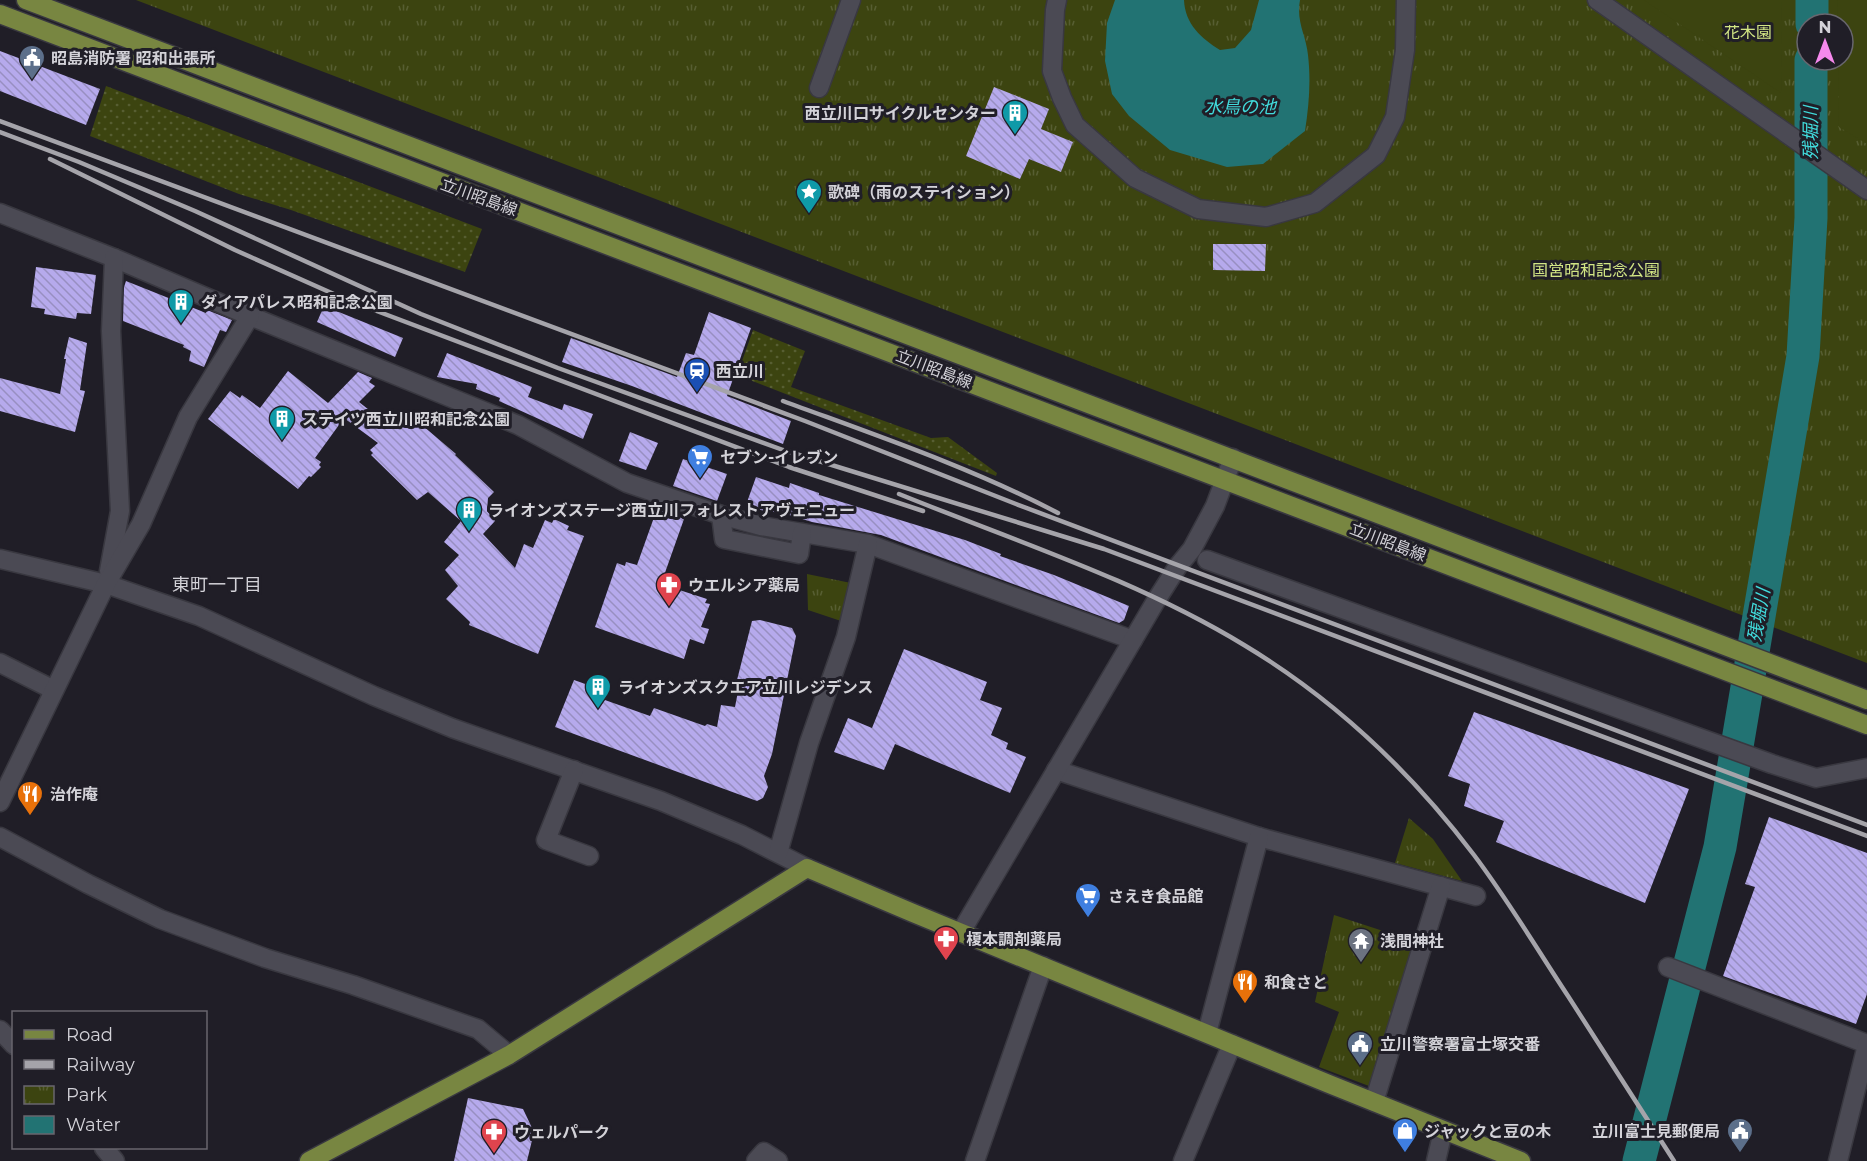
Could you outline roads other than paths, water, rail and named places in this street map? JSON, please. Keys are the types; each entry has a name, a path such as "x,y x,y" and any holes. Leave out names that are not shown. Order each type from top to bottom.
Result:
{"main road":[{"name":"立川昭島線","path":"26,0 1867,700"},
{"name":"立川昭島線","path":"0,14 1867,724"},
{"path":"309,1161 509,1054 807,868 1443,1131 1521,1161"}],"street":[{"path":"819,88 851,0"},
{"path":"1057,0 1052,71 1062,98 1076,125 1135,178 1198,209 1266,216 1315,203 1376,155 1395,117 1405,50 1406,0"},
{"path":"1597,0 1867,190"},
{"path":"0,213 518,425 627,483 761,526 868,544 1133,640"},
{"path":"106,584 120,511 111,331 114,258"},
{"path":"0,802 106,584 141,524 188,417 250,316"},
{"path":"961,932 1133,640 1178,566 1192,549 1215,506 1233,458"},
{"path":"778,853 809,743 846,637 868,544"},
{"path":"0,559 106,584 199,616 332,678 452,728 661,801 742,835 807,868"},
{"path":"1207,560 1816,778 1867,768"},
{"path":"0,663 54,690"},
{"path":"574,770 546,840 589,856"},
{"path":"1056,770 1259,837 1476,896"},
{"path":"0,837 160,919 265,958 353,985 478,1029 509,1054"},
{"path":"1207,1033 1259,837"},
{"path":"1374,1102 1441,886"},
{"path":"975,1161 1043,966"},
{"path":"1668,967 1867,1044 1838,1161"},
{"path":"0,1030 12,1043"},
{"path":"1183,1161 1232,1044"},
{"path":"1436,1161 1443,1131"},
{"path":"105,1149 115,1161"},
{"path":"756,1161 764,1152 778,1161"}],"water":[{"name":"水鳥の池","path":"1115,0 1184,0 1187,16 1195,30 1220,50 1235,48 1251,30 1259,0 1300,0 1299,15 1307,48 1309,74 1305,131 1263,164 1227,167 1170,150 1129,116 1112,94 1105,61 1107,23"}],"waterway":[{"name":"残堀川","path":"1812,0 1812,12"},
{"name":"残堀川","path":"1639,1161 1720,847 1803,356 1811,218 1811,72"}],"railway":[{"path":"0,121 805,421 1016,504 1867,825"},
{"path":"0,132 79,162 195,211 421,314 558,368 783,450 1104,549 1867,836"},
{"path":"50,159 235,250 345,299 789,467 923,511"},
{"path":"783,401 957,466 1058,513"},
{"path":"899,494 1075,563 1161,601 1244,645 1277,666 1340,713 1397,766 1450,824 1474,855 1499,889 1674,1161"}],"place":[{"name":"昭島消防署 昭和出張所","path":"32,81"},
{"name":"西立川口サイクルセンター","path":"1015,136"},
{"name":"歌碑（雨のステイション）","path":"809,215"},
{"name":"ダイアパレス昭和記念公園","path":"181,325"},
{"name":"西立川","path":"697,394"},
{"name":"ステイツ西立川昭和記念公園","path":"282,442"},
{"name":"セブン-イレブン","path":"700,480"},
{"name":"ライオンズステージ西立川フォレストアヴェニュー","path":"469,533"},
{"name":"ウエルシア薬局","path":"669,608"},
{"name":"ライオンズスクエア立川レジデンス","path":"598,710"},
{"name":"治作庵","path":"30,817"},
{"name":"さえき食品館","path":"1088,919"},
{"name":"榎本調剤薬局","path":"946,962"},
{"name":"浅間神社","path":"1361,964"},
{"name":"和食さと","path":"1245,1005"},
{"name":"立川警察署富士塚交番","path":"1360,1067"},
{"name":"ジャックと豆の木","path":"1405,1154"},
{"name":"立川富士見郵便局","path":"1740,1154"},
{"name":"ウェルパーク","path":"494,1155"}],"district":[{"name":"東町一丁目","path":"217,585"}],"park label":[{"name":"花木園","path":"1748,32"},
{"name":"国営昭和記念公園","path":"1596,270"}]}
